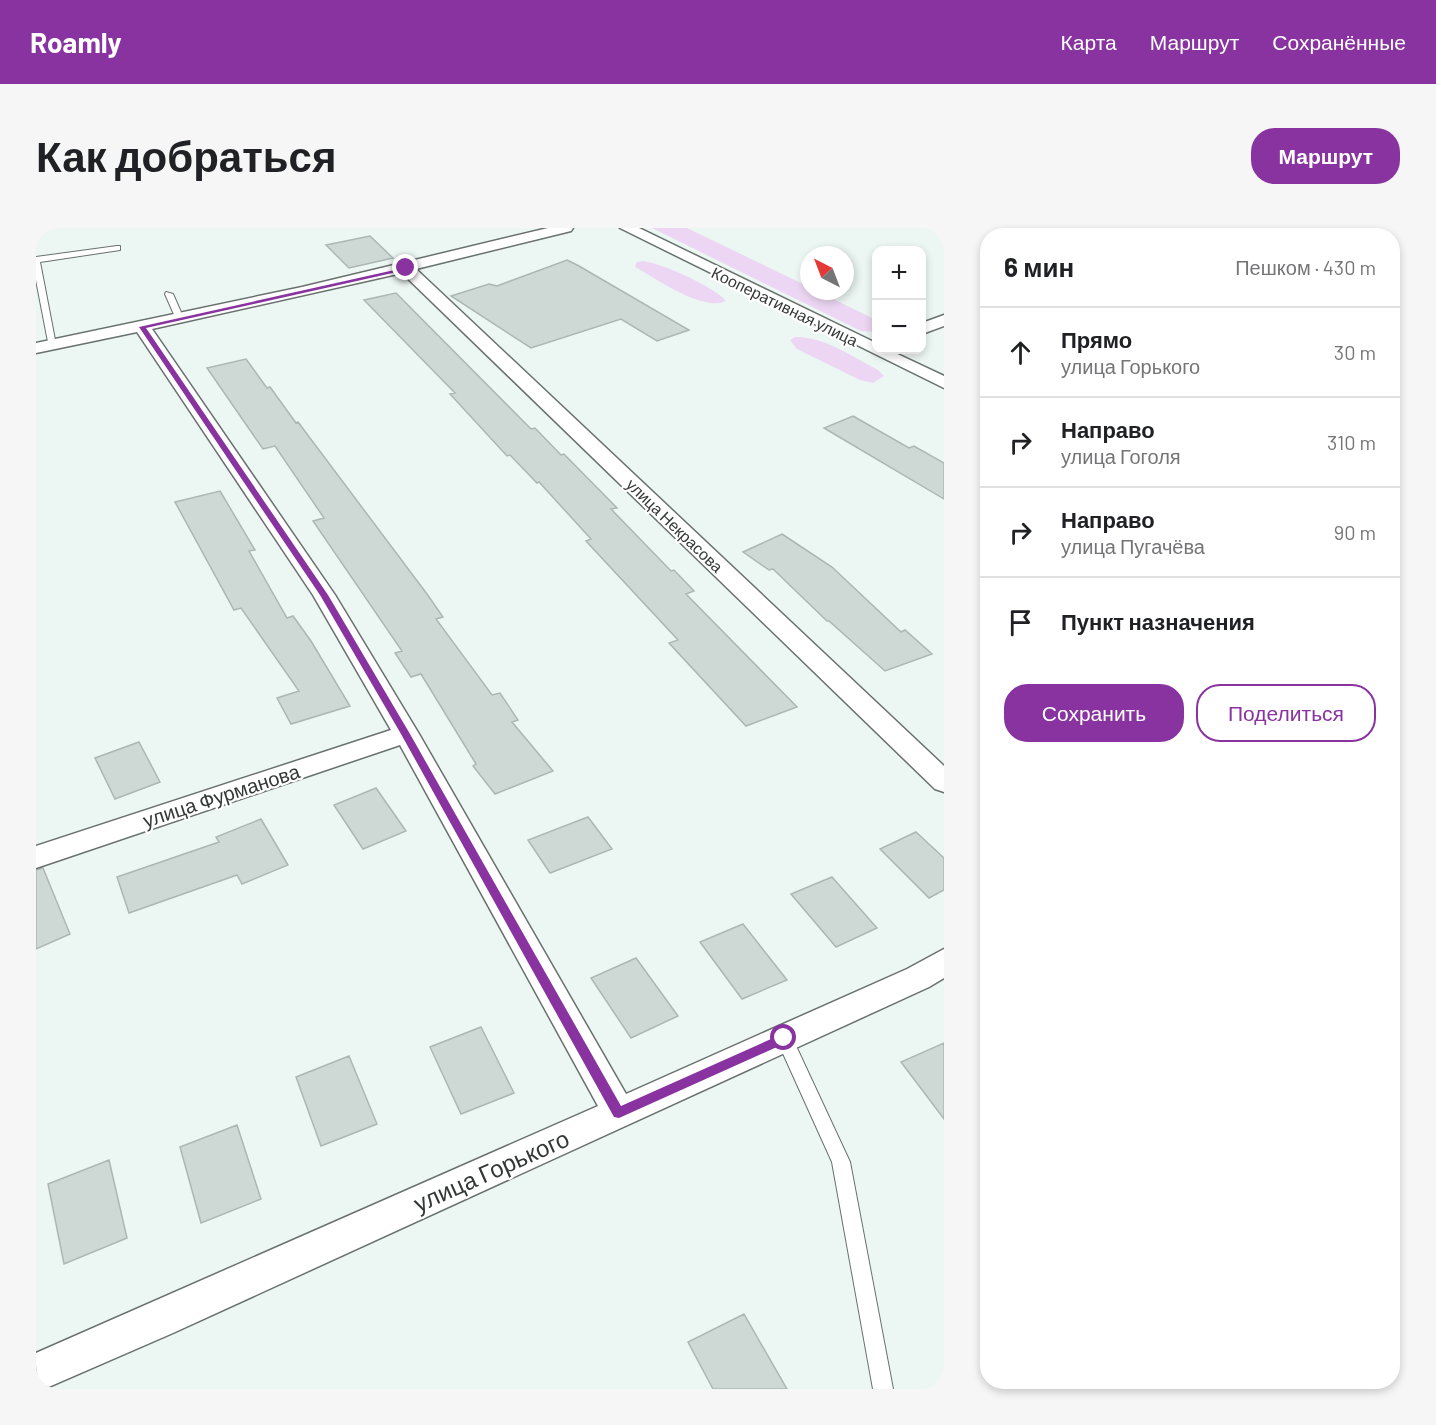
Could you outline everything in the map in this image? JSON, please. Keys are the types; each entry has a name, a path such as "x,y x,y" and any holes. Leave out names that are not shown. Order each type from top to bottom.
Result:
{"street":[{"path":"46,343 180,319 406,268 566,228"},
{"name":"Кооперативная улица","path":"627,228 872,347"},
{"name":"улица Некрасова","path":"406,268 944,782"},
{"path":"926,327 944,320"},
{"path":"142,327 324,595 406,734 619,1113"},
{"name":"Кооперативная улица","path":"886,354 944,383"},
{"name":"улица Фурманова","path":"36,857 406,734"},
{"name":"улица Горького","path":"36,1372 160,1320 918,978 944,962"}],"lane":[{"path":"46,343 36,259 117,248"},
{"path":"169,294 180,319"},
{"path":"36,328 46,343"},
{"path":"784,1038 841,1162 883,1389"}],"shaded area":[{"path":"652,228 687,228 800,283 800,300 835,300 872,318 872,332 861,331"},
{"path":"643,261 687,276 711,289 726,301 705,302 680,293 635,267 637,262"},
{"path":"795,337 827,344 878,370 884,376 873,383 860,380 797,349 790,340"}],"building":[{"path":"370,236 393,258 349,268 326,245"},
{"path":"567,260 689,330 657,341 621,319 531,348 451,296 489,284 497,286"},
{"path":"396,293 531,429 535,428 561,455 564,454 617,508 611,509 671,571 674,570 694,591 686,594 797,707 746,726 669,643 678,640 586,541 591,539 539,482 537,483 510,455 507,456 450,394 455,393 364,300"},
{"path":"246,359 267,388 270,387 296,423 298,422 427,594 443,617 436,619 492,695 500,693 518,720 512,722 553,771 495,794 473,766 476,764 421,674 411,677 395,653 402,651 313,521 324,518 275,446 263,449 207,368"},
{"path":"853,416 909,448 914,446 944,463 944,499 824,428"},
{"path":"220,491 255,550 249,551 287,618 293,616 311,641 350,706 291,724 277,698 299,691 241,608 234,610 175,502"},
{"path":"782,534 832,567 901,632 905,630 932,654 885,671 827,621 773,569 769,570 743,552"},
{"path":"139,742 160,782 115,799 95,758"},
{"path":"376,788 406,831 363,849 334,805"},
{"path":"588,817 612,849 550,873 528,840"},
{"path":"261,819 288,865 242,884 237,875 129,913 117,877 219,842 216,837"},
{"path":"916,832 944,858 944,890 929,898 880,849"},
{"path":"43,868 70,934 36,949 36,870"},
{"path":"832,877 877,928 836,947 791,894"},
{"path":"743,924 787,980 742,999 700,942"},
{"path":"636,958 678,1016 631,1038 591,978"},
{"path":"481,1027 514,1093 461,1114 430,1047"},
{"path":"944,1043 944,1119 901,1062"},
{"path":"349,1056 377,1124 321,1146 296,1077"},
{"path":"237,1125 261,1199 201,1223 180,1147"},
{"path":"109,1160 127,1238 64,1264 48,1184"},
{"path":"744,1314 787,1389 713,1389 688,1342"}],"route":[{"path":"406,268 142,327 324,595 406,734 619,1113 784,1038"}]}
